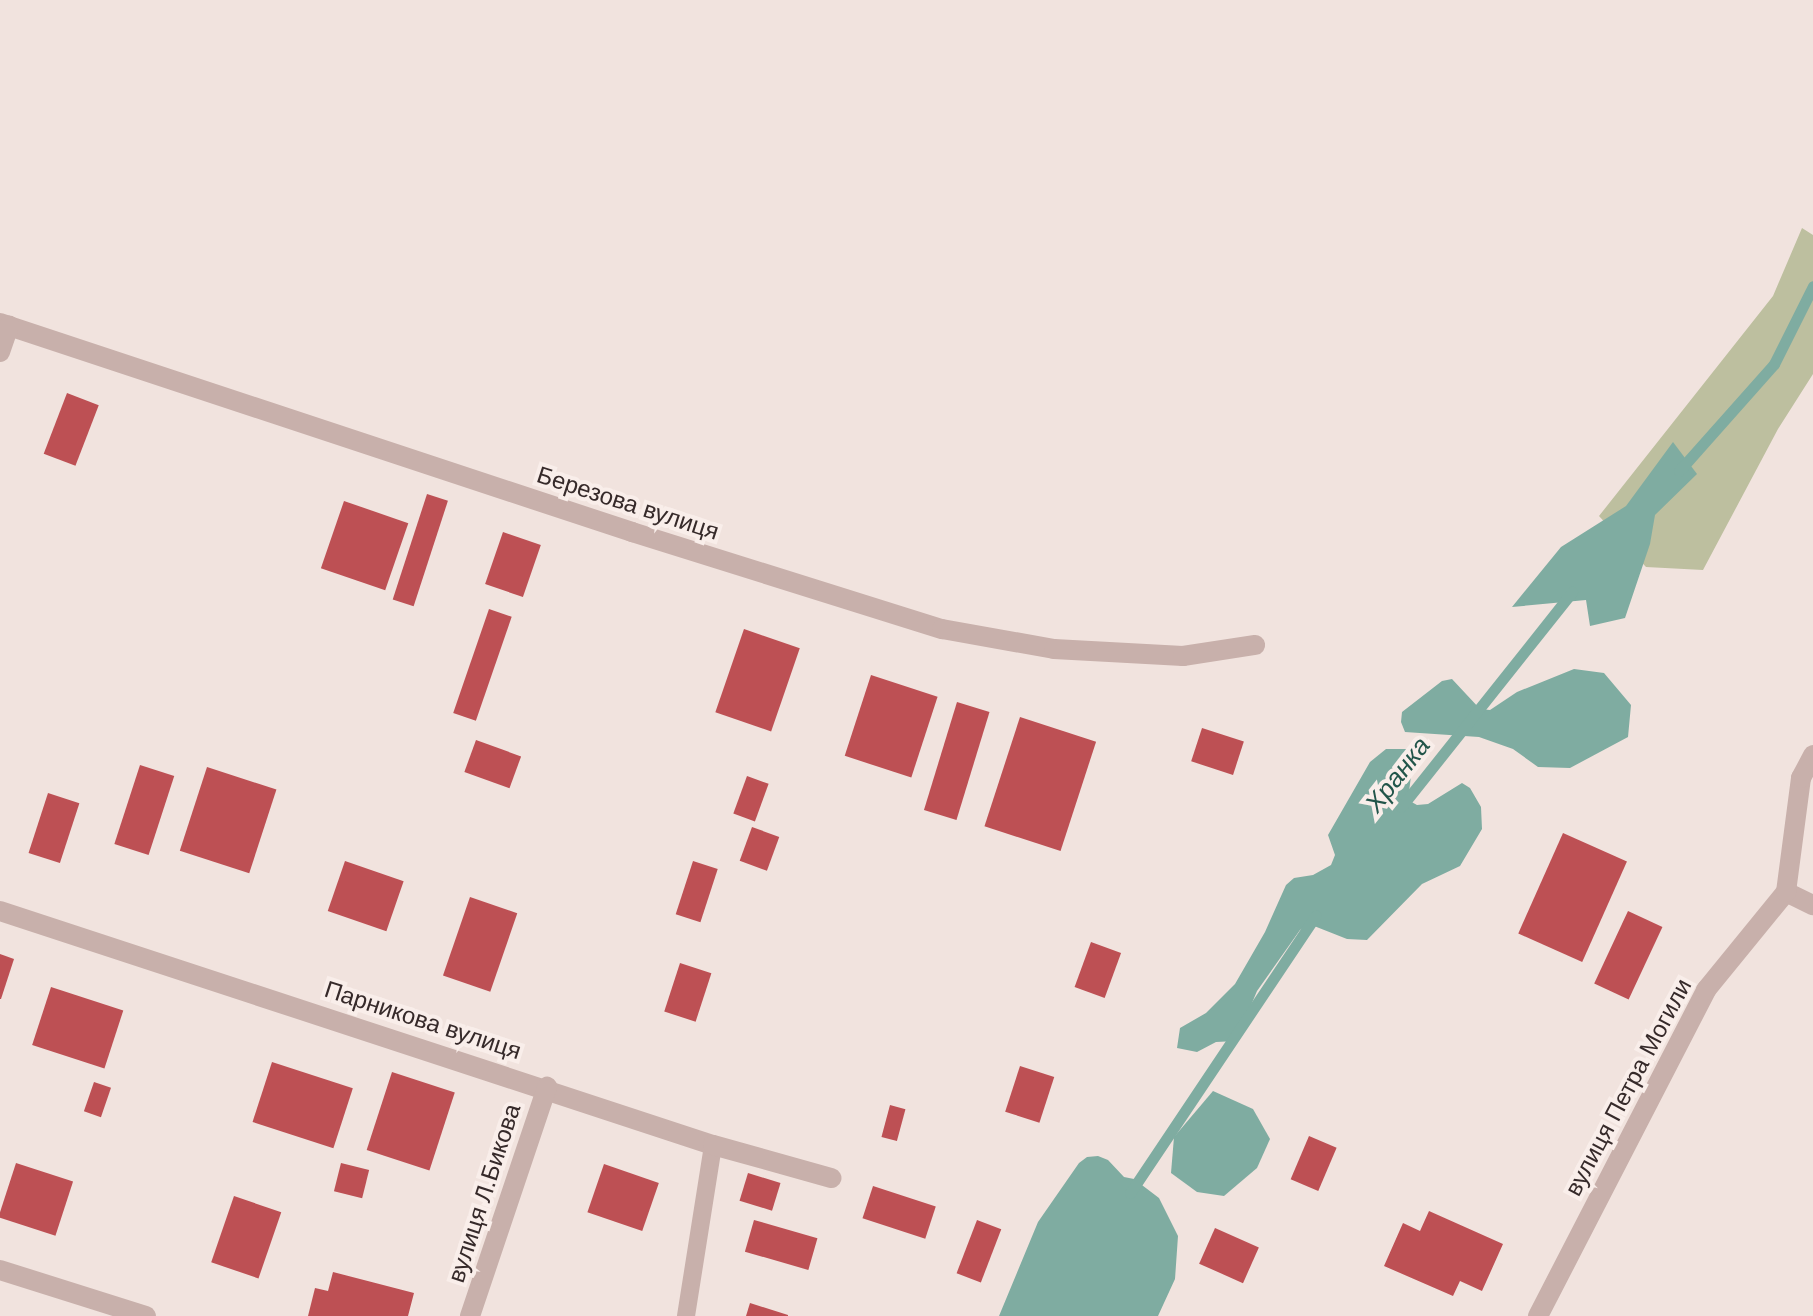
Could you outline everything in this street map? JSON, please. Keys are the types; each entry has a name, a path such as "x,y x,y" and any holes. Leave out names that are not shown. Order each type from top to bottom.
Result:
{"street":[{"path":"0,352 4,324"},
{"name":"Березова вулиця","path":"4,324 632,532 942,629 1068,650 1183,656 1255,645"},
{"path":"1813,755 1801,778 1786,892 1813,905"},
{"name":"вулиця Петра Могили","path":"1538,1316 1706,990 1786,892"},
{"name":"Парникова вулиця","path":"0,911 547,1087 713,1145 831,1178"},
{"name":"вулиця Л.Бикова","path":"470,1316 547,1087"},
{"path":"0,1270 141,1315"}],"lane":[{"path":"686,1316 713,1145"}],"green space":[{"path":"1802,228 1813,235 1813,374 1778,429 1703,570 1646,567 1599,516 1773,296"}],"water":[{"path":"1673,442 1697,474 1655,515 1650,544 1625,618 1590,626 1586,600 1512,607 1561,547 1626,506"},
{"path":"1574,669 1604,673 1631,705 1628,737 1570,768 1538,767 1513,749 1479,737 1405,732 1401,722 1402,712 1442,681 1452,679 1480,709 1490,710 1517,692"},
{"path":"1386,749 1407,749 1412,768 1408,800 1417,805 1428,804 1462,783 1470,788 1481,807 1482,829 1460,866 1422,884 1367,940 1347,939 1309,924 1300,930 1257,991 1236,1041 1216,1042 1197,1052 1177,1048 1180,1028 1206,1013 1235,984 1265,932 1286,885 1294,878 1313,875 1331,865 1335,855 1328,835 1370,762"},
{"path":"1213,1091 1253,1109 1270,1139 1257,1168 1224,1196 1197,1192 1171,1173 1174,1137"},
{"path":"1098,1156 1108,1160 1124,1177 1134,1179 1159,1198 1178,1236 1175,1279 1158,1316 999,1316 1038,1222 1079,1163 1087,1157"}],"building":[{"path":"67,393 99,405 75,466 44,454"},
{"path":"427,494 448,501 414,606 393,600"},
{"path":"344,501 408,523 385,590 321,568"},
{"path":"503,532 541,545 523,597 485,584"},
{"path":"489,609 512,617 476,721 453,713"},
{"path":"744,629 800,648 771,731 715,712"},
{"path":"871,675 938,697 911,777 845,756"},
{"path":"957,702 990,712 956,820 924,810"},
{"path":"1020,717 1096,742 1061,851 984,826"},
{"path":"1202,728 1244,742 1233,775 1191,761"},
{"path":"476,740 521,756 509,788 464,772"},
{"path":"140,765 174,776 149,855 114,844"},
{"path":"207,767 276,790 249,873 180,851"},
{"path":"747,776 769,784 755,821 733,814"},
{"path":"48,793 79,803 60,863 29,853"},
{"path":"752,827 779,837 767,871 740,861"},
{"path":"1563,833 1627,861 1582,962 1518,933"},
{"path":"345,861 404,881 386,931 328,911"},
{"path":"693,861 718,869 700,922 676,914"},
{"path":"470,897 517,913 490,992 443,975"},
{"path":"1628,911 1662,927 1629,1000 1594,984"},
{"path":"1091,942 1121,953 1105,998 1075,987"},
{"path":"0,954 14,959 1,999 0,999"},
{"path":"680,963 711,973 696,1022 664,1012"},
{"path":"51,987 123,1010 104,1068 32,1045"},
{"path":"272,1062 353,1088 333,1148 253,1122"},
{"path":"1020,1066 1054,1077 1039,1123 1005,1112"},
{"path":"392,1072 455,1092 429,1170 367,1150"},
{"path":"94,1082 111,1088 101,1117 84,1111"},
{"path":"890,1105 905,1109 897,1141 881,1137"},
{"path":"1309,1136 1337,1148 1318,1191 1291,1179"},
{"path":"16,1163 73,1182 55,1236 0,1218"},
{"path":"341,1163 369,1170 362,1198 334,1191"},
{"path":"604,1164 659,1183 642,1231 587,1212"},
{"path":"748,1173 781,1183 772,1211 740,1201"},
{"path":"873,1186 936,1206 925,1239 862,1218"},
{"path":"234,1196 281,1212 258,1278 211,1262"},
{"path":"1429,1211 1503,1244 1482,1291 1460,1281 1453,1296 1384,1266 1403,1223 1420,1231"},
{"path":"754,1220 817,1238 808,1270 745,1252"},
{"path":"977,1220 1001,1229 981,1283 957,1273"},
{"path":"1215,1228 1259,1248 1243,1283 1199,1264"},
{"path":"333,1272 414,1293 408,1316 308,1316 315,1288 328,1291"},
{"path":"750,1303 788,1315 788,1316 746,1316"}],"waterway":[{"name":"Хранка","path":"1679,471 1774,364 1813,286"},
{"name":"Хранка","path":"1401,807 1572,592"},
{"name":"Хранка","path":"1130,1193 1316,915"}]}
